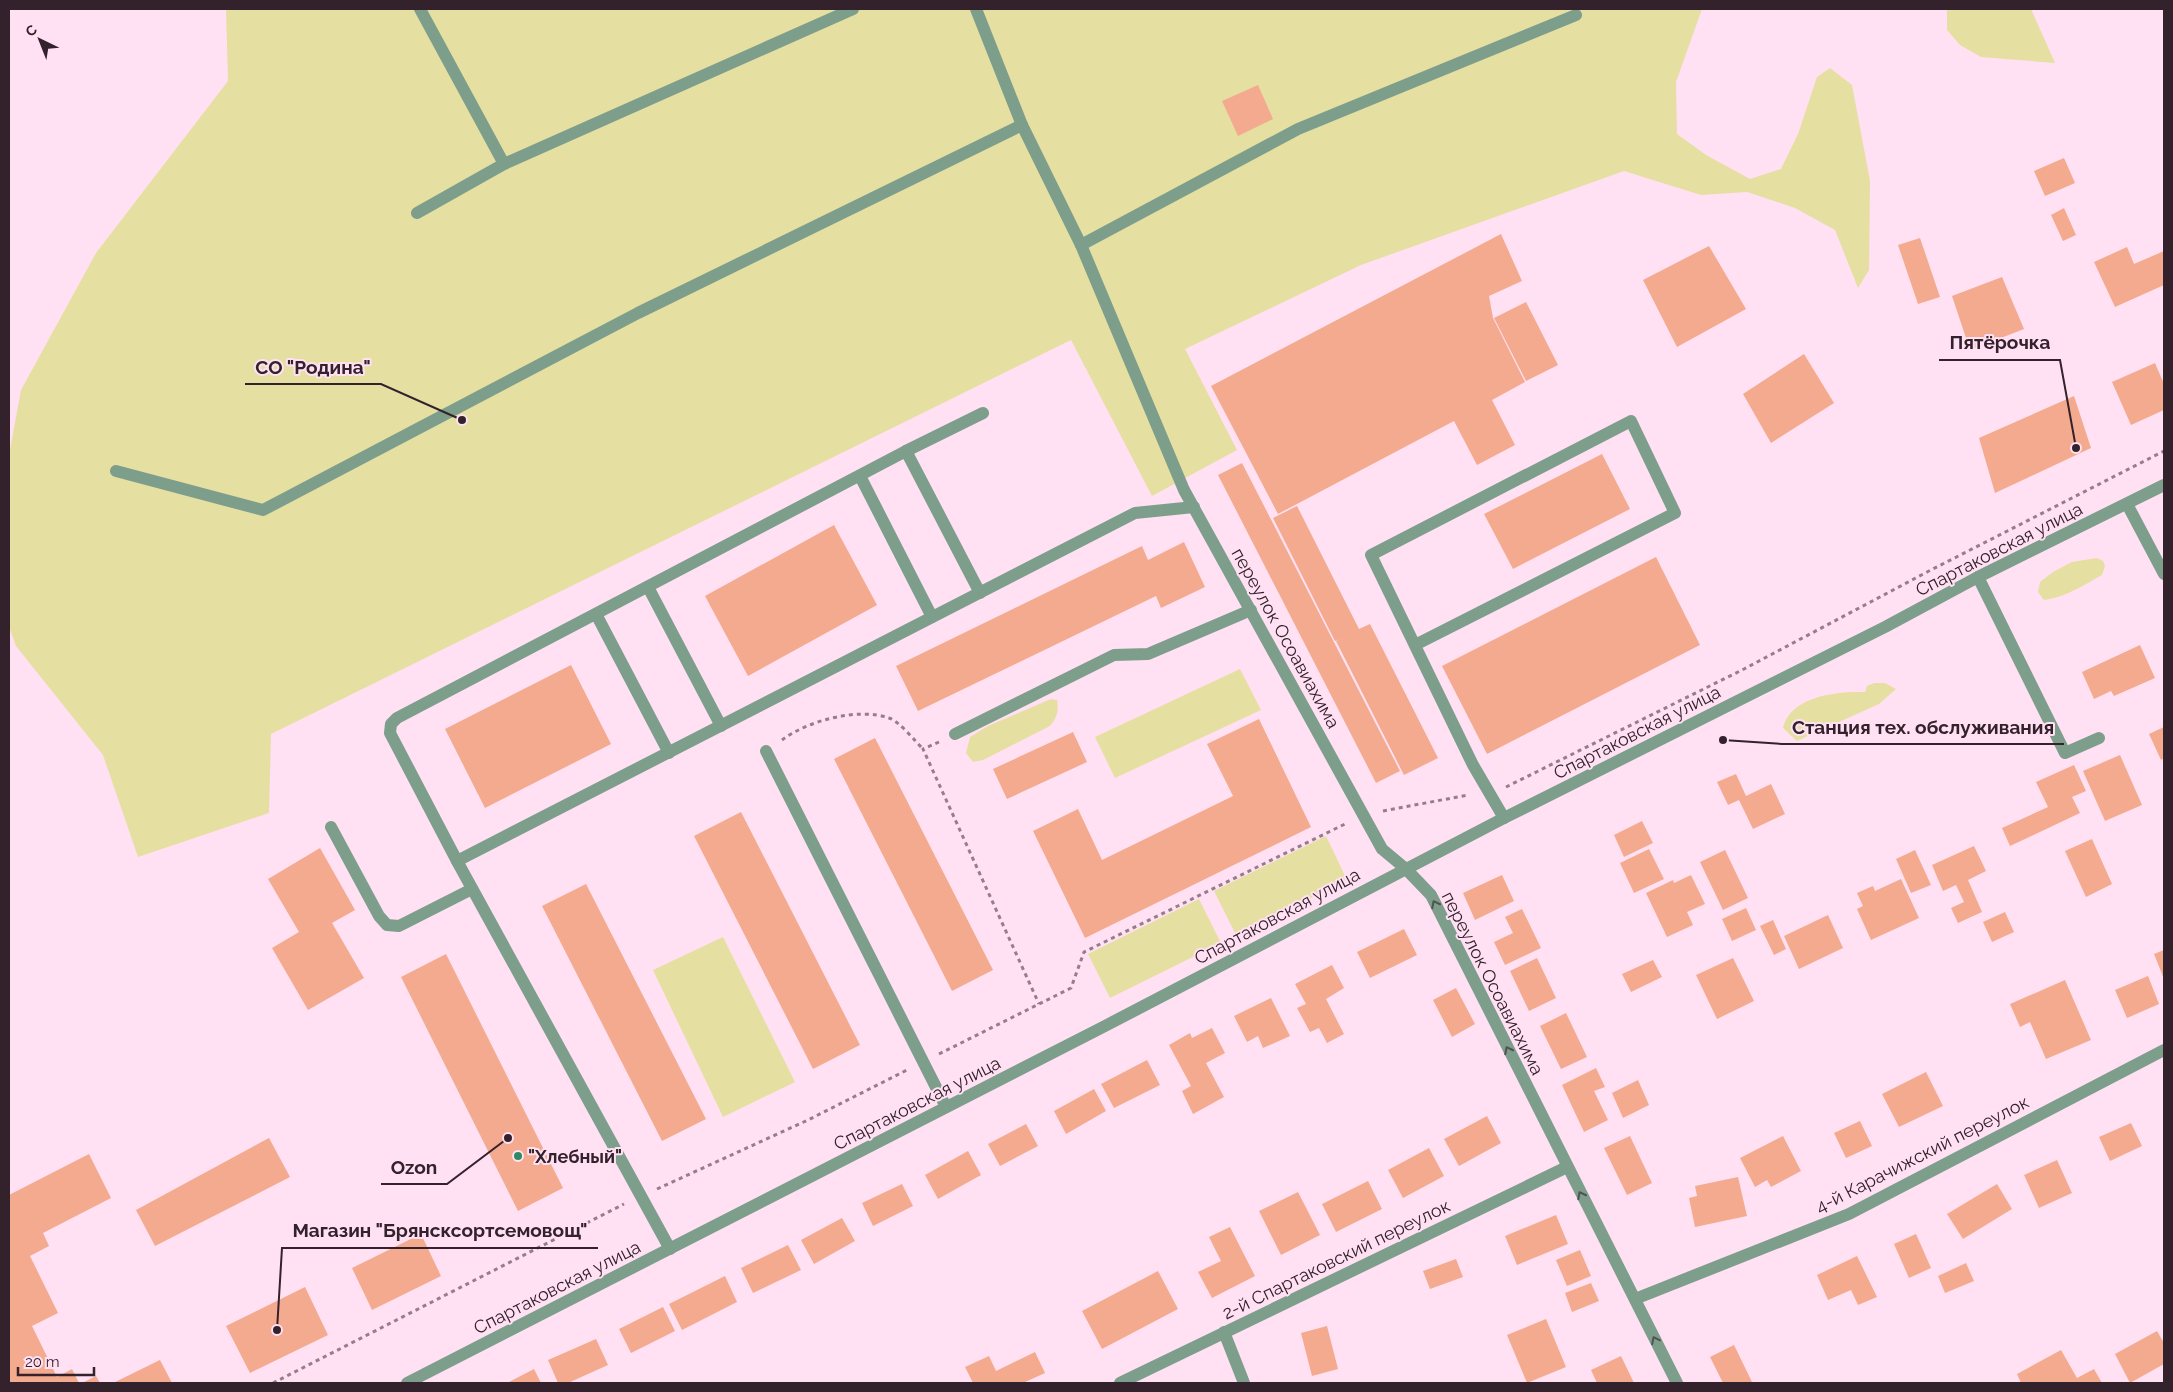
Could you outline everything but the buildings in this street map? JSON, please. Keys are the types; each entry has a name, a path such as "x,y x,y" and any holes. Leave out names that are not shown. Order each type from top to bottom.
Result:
{"street":[{"path":"420,9 504,164"},
{"path":"417,213 504,164 853,9"},
{"name":"переулок Осоавиахима","path":"976,9 1022,126 1081,245 1184,490 1382,849 1406,868 1431,895 1676,1383"},
{"path":"1081,245 1298,129 1576,15"},
{"path":"116,471 263,510 638,313 1022,126"},
{"path":"670,1249 457,861 390,733 391,724 397,718 906,451 983,414"},
{"path":"1414,645 1676,513 1631,421 1371,555 1414,645 1473,765 1504,818"},
{"path":"906,451 980,593"},
{"path":"860,476 932,617"},
{"name":"Спартаковская улица","path":"407,1383 946,1107 1406,868 1884,627 1978,577 2164,485"},
{"path":"2127,504 2164,574"},
{"path":"457,861 1135,513 1194,507"},
{"path":"1978,577 2065,752 2099,738"},
{"path":"648,587 721,726"},
{"path":"955,734 1114,655 1148,654 1251,610"},
{"path":"596,614 669,752"},
{"path":"766,751 946,1107"},
{"path":"331,827 379,916 387,926 399,926 472,889"},
{"name":"4-й Карачижский переулок","path":"1635,1299 1849,1214 2164,1050"},
{"name":"2-й Спартаковский переулок","path":"1120,1383 1567,1167"},
{"path":"1224,1332 1244,1383"}],"path":[{"path":"273,1383 480,1276 641,1196 808,1120 1071,988 1084,952 1363,815 1506,787 1744,669 1927,572 2164,451"},
{"path":"766,751 788,735 824,720 866,714 890,718 923,749 1039,1004"},
{"path":"923,749 955,734"}],"shaded area":[{"path":"226,9 1702,9 1676,82 1677,134 1706,155 1750,179 1781,169 1798,134 1817,77 1830,68 1852,85 1870,181 1869,270 1858,288 1835,230 1795,208 1747,192 1701,195 1624,171 1361,265 1185,349 1237,450 1152,496 1071,340 271,734 269,813 138,857 103,755 16,646 9,627 9,455 21,390 96,253 228,81"},
{"path":"1947,9 2031,9 2055,63 1981,57 1960,45 1947,30"},
{"path":"2097,558 2103,561 2105,566 2102,575 2052,599 2044,600 2038,592 2040,582 2053,572 2072,562"},
{"path":"1240,669 1261,710 1115,778 1095,737"},
{"path":"1874,683 1885,683 1896,689 1879,704 1797,741 1783,728 1787,717 1805,702 1829,695 1865,692 1867,686"},
{"path":"1051,699 1057,700 1058,711 1050,726 983,760 973,762 966,753 970,737 988,726"},
{"path":"1326,836 1347,880 1236,935 1214,891"},
{"path":"1199,899 1221,943 1110,998 1088,954"},
{"path":"723,937 795,1082 723,1117 653,970"}],"place":[{"name":"СО \"Родина\"","path":"462,420"},
{"name":"Пятёрочка","path":"2076,448"},
{"name":"Станция тех. обслуживания","path":"1723,740"},
{"name":"Ozon","path":"508,1138"},
{"name":"\"Хлебный\"","path":"518,1156"},
{"name":"Магазин \"Брянсксортсемовощ\"","path":"277,1330"}]}
